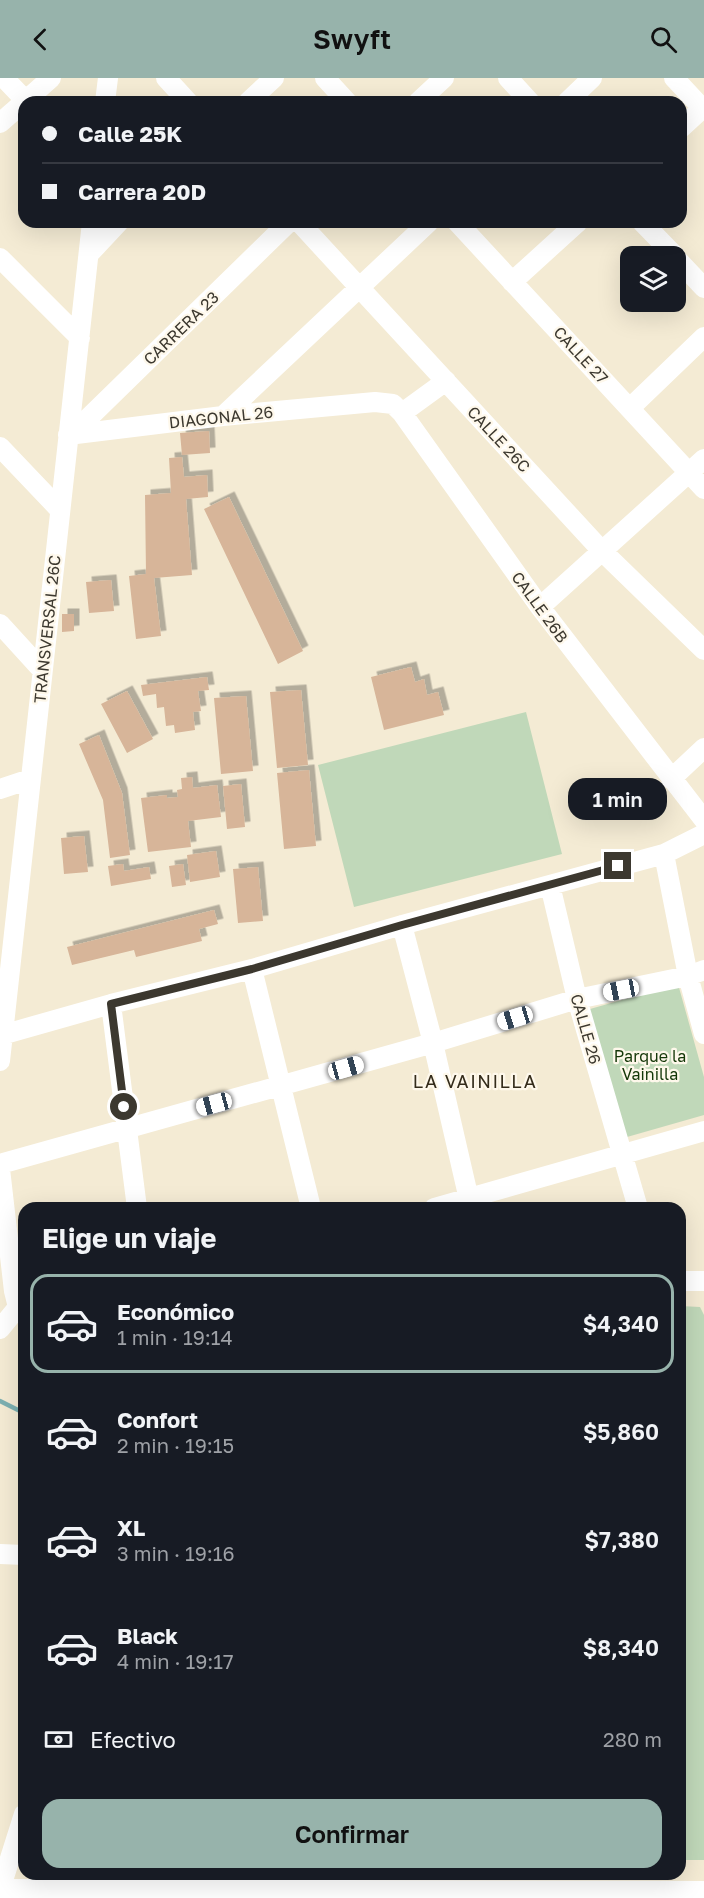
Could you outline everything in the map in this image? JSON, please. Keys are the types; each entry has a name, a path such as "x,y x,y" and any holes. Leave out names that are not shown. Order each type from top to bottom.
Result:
{"main road":[{"path":"0,1891 104,1892 194,1883 254,1883 704,1893"}],"street":[{"path":"4,78 20,96"},
{"path":"32,96 51,78"},
{"path":"106,96 108,78"},
{"path":"166,78 182,96"},
{"path":"254,96 274,78"},
{"path":"325,78 342,96"},
{"path":"424,96 444,78"},
{"path":"508,78 524,96"},
{"path":"573,96 592,78"},
{"path":"674,78 704,108 687,123"},
{"path":"0,123 18,108"},
{"name":"TRANSVERSAL 26C","path":"0,1061 91,228"},
{"path":"88,254 113,228"},
{"name":"CARRERA 23","path":"70,434 283,228"},
{"name":"CALLE 26C","path":"305,228 602,551 704,650"},
{"path":"223,416 423,228"},
{"name":"CALLE 27","path":"463,228 704,489"},
{"path":"512,282 571,228"},
{"path":"648,228 665,246"},
{"path":"0,258 80,338"},
{"path":"686,269 704,288"},
{"path":"630,408 704,337"},
{"path":"402,413 446,381"},
{"name":"DIAGONAL 26","path":"70,434 223,416 375,402 393,404 402,413"},
{"name":"CALLE 26B","path":"402,413 540,607 704,820"},
{"path":"0,447 60,510"},
{"path":"540,607 704,459"},
{"path":"0,624 42,670"},
{"path":"671,779 704,748"},
{"path":"0,789 30,779"},
{"path":"2,1035 111,1004 252,969 402,925 664,854 704,834"},
{"path":"664,854 696,973 704,1034"},
{"name":"CALLE 26","path":"550,885 577,999 636,1202"},
{"path":"402,925 433,1043 470,1202"},
{"path":"252,969 309,1202"},
{"path":"0,1164 280,1087 577,999 696,973"},
{"path":"111,1004 136,1202"},
{"path":"473,1202 622,1154 704,1131"},
{"path":"0,1169 12,1278 18,1299"},
{"path":"686,1281 704,1281"},
{"path":"0,1329 18,1312"},
{"path":"0,1554 18,1555"},
{"path":"0,1891 18,1833"}],"green space":[{"path":"526,712 562,854 354,907 318,765"},
{"name":"Parque la Vainilla","path":"678,984 704,1077 704,1115 620,1139 583,1011"},
{"path":"686,1306 700,1307 704,1315 704,1860 686,1860"}],"building":[{"path":"209,431 210,453 182,455 180,433"},
{"path":"182,457 184,477 207,475 208,497 186,499 192,575 154,578 161,636 136,639 129,576 146,574 145,495 171,493 169,458"},
{"path":"229,497 303,651 278,664 204,509"},
{"path":"111,580 114,611 89,613 86,582"},
{"path":"62,614 74,614 74,631 62,632"},
{"path":"411,667 415,682 424,679 427,695 438,692 444,715 384,730 371,677"},
{"path":"207,677 209,690 198,691 201,711 193,712 195,730 175,733 174,725 166,726 164,707 157,708 156,694 143,696 141,685"},
{"path":"301,690 308,765 277,768 270,692"},
{"path":"127,691 153,739 127,753 101,704"},
{"path":"246,696 253,771 221,774 214,698"},
{"path":"99,735 122,793 130,855 110,858 103,800 79,744"},
{"path":"309,770 316,846 284,849 277,773"},
{"path":"192,777 193,788 217,785 221,817 188,821 191,847 148,852 141,798 167,795 167,798 178,797 177,790 182,789 181,778"},
{"path":"241,784 245,827 227,829 223,786"},
{"path":"84,836 88,872 64,874 61,838"},
{"path":"216,851 220,877 190,882 187,855"},
{"path":"123,864 124,871 149,867 151,879 111,886 108,866"},
{"path":"183,864 186,885 172,887 169,866"},
{"path":"258,867 263,921 238,923 233,869"},
{"path":"214,910 218,924 199,929 202,941 136,957 134,950 72,965 67,947"}],"waterway":[{"path":"0,1401 18,1410"}],"district":[{"name":"LA VAINILLA","path":"475,1081"}],"route":[{"path":"124,1107 111,1004 252,969 618,866"}]}
